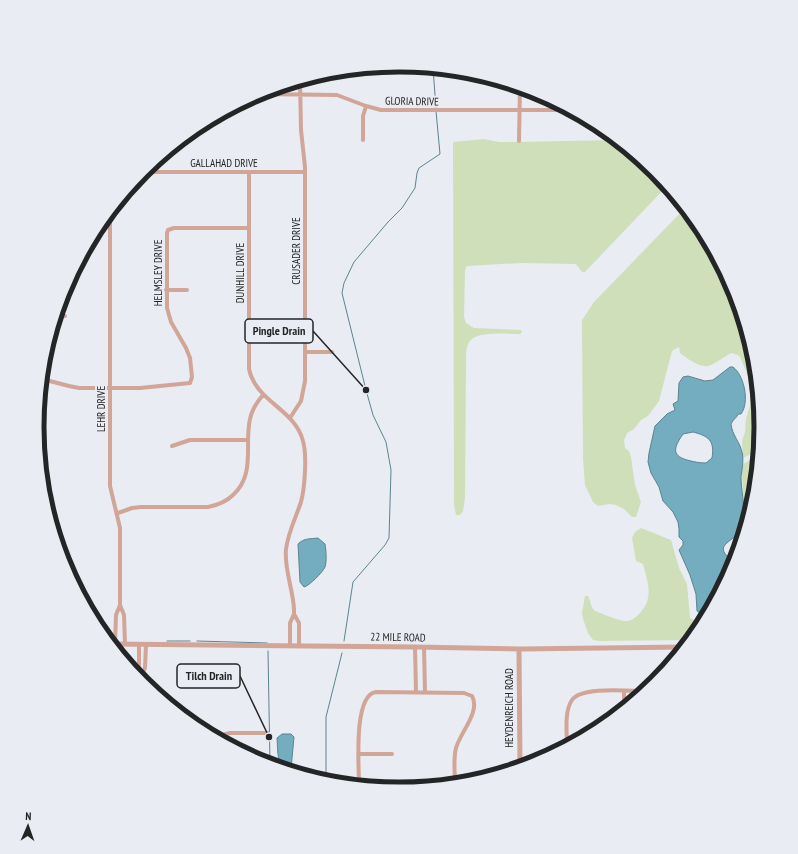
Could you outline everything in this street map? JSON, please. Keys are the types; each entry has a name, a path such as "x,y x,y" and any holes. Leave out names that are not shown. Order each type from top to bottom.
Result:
{"street":[{"name":"CRUSADER DRIVE","path":"290,418 303,396 305,386 306,172 301,130 300,86"},
{"name":"GLORIA DRIVE","path":"277,94 337,95 366,106 387,110 556,109"},
{"path":"519,141 520,94"},
{"path":"363,140 363,116 366,106"},
{"name":"GALLAHAD DRIVE","path":"152,172 306,172"},
{"name":"DUNHILL DRIVE","path":"249,172 249,363 252,378 258,389 290,418 299,430 304,447 303,494 287,544 286,555 290,590 294,604 294,614 290,623 290,645"},
{"name":"LEHR DRIVE","path":"110,221 110,486 118,514 120,528 120,605 116,615 114,638"},
{"name":"HELMSLEY DRIVE","path":"110,388 188,384 191,382 192,374 190,358 169,318 167,308 166,236 168,230 174,228 249,228"},
{"path":"166,290 187,290"},
{"path":"305,352 332,352"},
{"path":"47,380 74,388 110,388"},
{"path":"118,514 132,508 141,507 208,507 218,505 231,497 238,490 248,468 248,440 251,413 263,395"},
{"path":"172,446 190,440 248,440"},
{"name":"LEHR DRIVE","path":"120,605 124,615 124,644"},
{"name":"DUNHILL DRIVE","path":"294,614 299,623 299,646"},
{"name":"22 MILE ROAD","path":"118,644 415,646 519,649 678,646"},
{"path":"139,644 139,669"},
{"path":"143,672 145,668 146,644"},
{"path":"415,646 416,692"},
{"path":"424,647 425,692"},
{"name":"HEYDENREICH ROAD","path":"519,649 520,760"},
{"path":"567,739 567,715 573,698 583,693 593,691 636,691"},
{"path":"624,691 624,702"},
{"path":"359,780 360,715 367,697 376,692 464,693 472,696 474,701 472,713 456,748 455,777"},
{"path":"223,735 230,733 268,733"},
{"path":"359,754 392,754"}],"green space":[{"path":"484,139 499,142 608,140 633,160 663,190 585,272 582,272 576,264 521,263 467,266 465,270 464,317 466,323 474,328 521,330 522,332 520,334 486,334 474,338 468,345 466,353 465,498 463,511 460,515 456,515 454,505 453,142"},
{"path":"681,212 717,270 727,291 742,335 751,381 754,427 753,453 743,458 742,441 751,402 749,382 740,357 731,353 713,364 701,366 680,353 679,347 672,351 659,401 648,416 641,420 634,429 627,433 624,440 625,448 629,451 631,457 635,485 641,502 636,517 632,517 624,509 616,505 610,504 598,506 593,502 585,485 583,459 582,320 594,302"},
{"path":"753,455 751,473 744,510 742,464 746,463"},
{"path":"641,528 671,540 679,568 687,584 690,618 696,621 683,640 600,641 593,640 588,633 582,613 585,596 588,596 595,611 624,621 629,621 640,613 647,601 649,590 648,584 643,564 636,561 632,538 635,532"}],"water":[{"path":"730,367 733,367 743,382 745,396 744,409 741,414 738,414 731,424 743,455 741,477 743,514 737,534 726,544 724,548 724,551 729,558 727,563 701,614 697,611 696,594 690,575 679,550 683,545 683,541 679,537 678,522 673,512 663,501 659,487 651,473 648,462 655,426 667,414 675,410 673,404 678,401 679,383 683,377 688,376 705,381 713,380","holes":["693,432 703,435 711,443 713,452 712,458 706,463 687,460 678,456 676,453 676,446 683,434"]},
{"path":"318,538 325,544 325,567 316,578 304,587 300,582 298,544 305,540"},
{"path":"282,734 291,734 294,737 291,765 280,761 277,738"}],"waterway":[{"path":"433,74 436,108"},
{"path":"344,641 353,582 385,545 389,538 391,470 386,442 373,415 366,390 342,293 344,283 354,262 402,208 415,188 419,168 440,154 436,111"},
{"path":"167,641 190,641"},
{"path":"197,641 267,643"},
{"path":"268,651 270,758"},
{"path":"326,774 326,717 342,653"}],"place":[{"name":"Pingle Drain","path":"366,390"},
{"name":"Tilch Drain","path":"269,737"}]}
